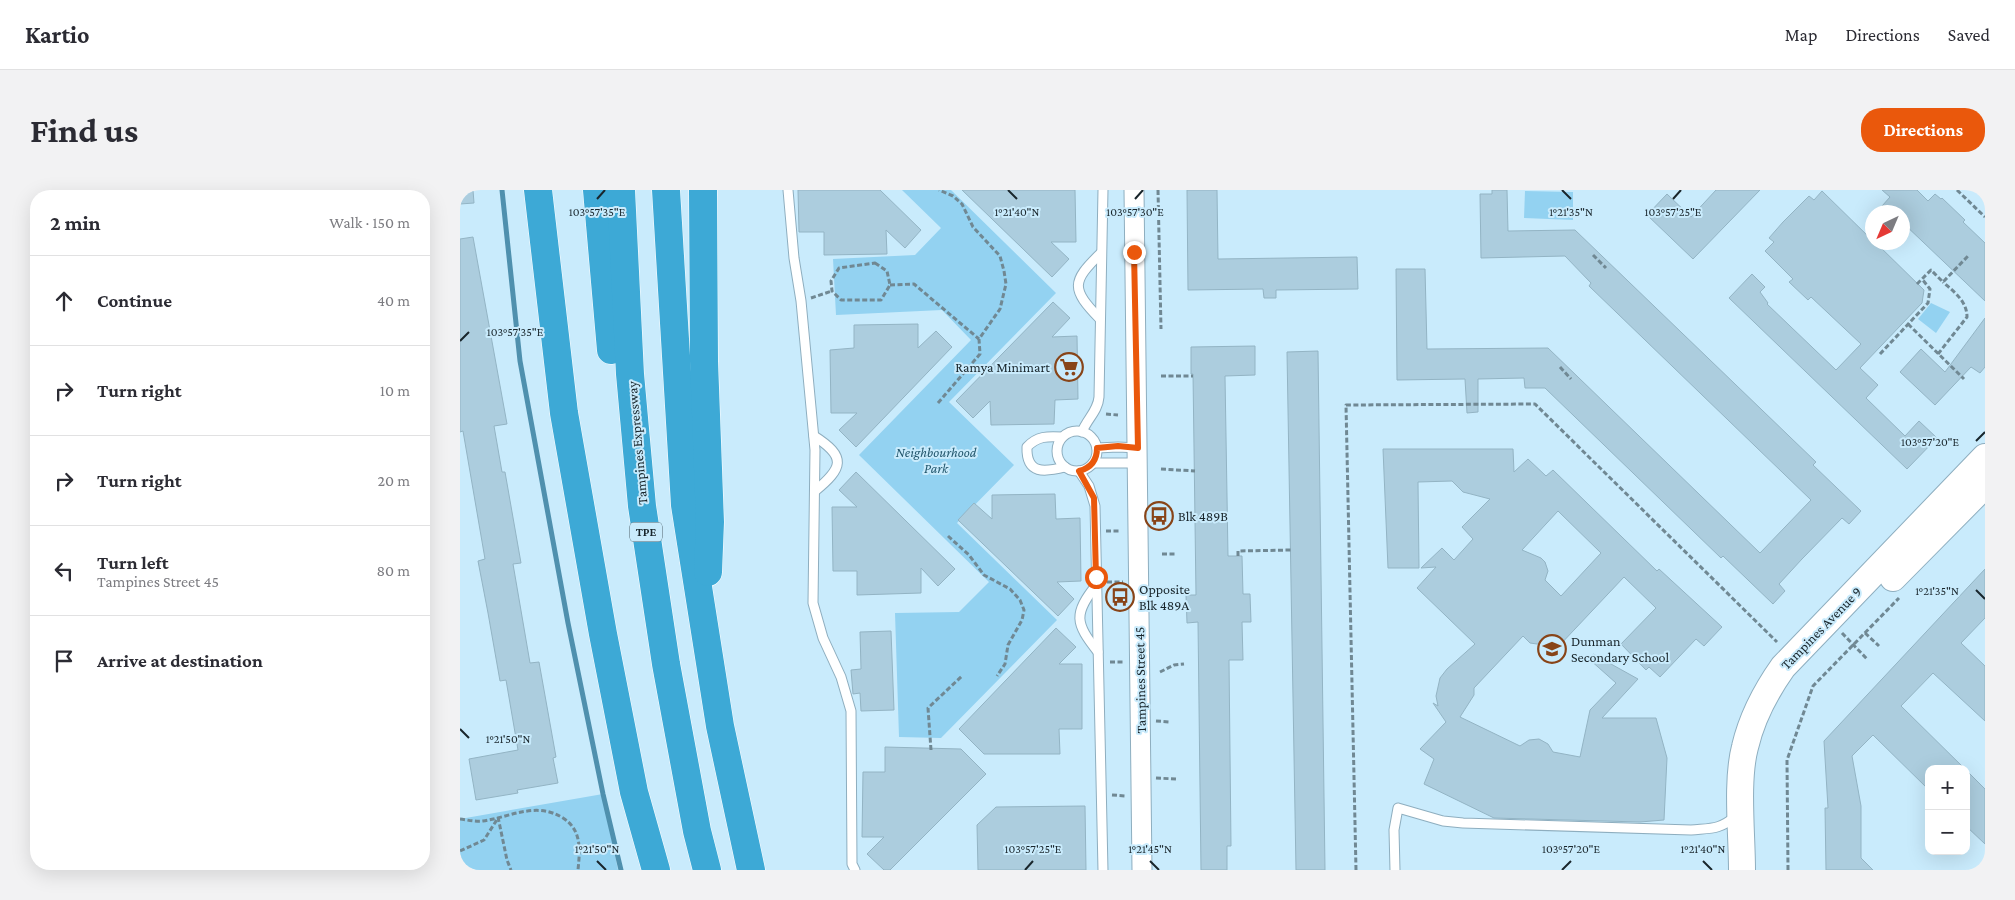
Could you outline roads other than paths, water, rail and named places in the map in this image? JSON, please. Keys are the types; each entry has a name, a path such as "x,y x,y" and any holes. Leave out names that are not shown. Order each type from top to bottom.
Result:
{"highway":[{"path":"538,190 569,441 603,634 634,792 656,870"},
{"path":"596,190 613,374 642,506"},
{"name":"Tampines Expressway","path":"621,190 630,374 642,506 666,664 697,831 707,870"},
{"path":"666,190 685,506 720,726 751,870"},
{"path":"703,190 704,361 710,522 706,632"}],"main road":[{"name":"Tampines Avenue 9","path":"1742,870 1741,772 1745,747 1754,718 1768,689 1783,667 1985,457"},
{"name":"Tampines Avenue 9","path":"1757,870 1756,781 1763,742 1773,712 1791,682 1853,632 1985,485"}],"street":[{"name":"Tampines Street 45","path":"1134,190 1142,870"}],"lane":[{"path":"788,190 814,436 813,603 823,638 841,678 851,712 852,864 855,870"},
{"path":"1082,432 1098,404 1102,190"},
{"path":"1100,319 1080,297 1079,289 1082,271 1101,253"},
{"path":"1065,467 1057,453 1059,442 1071,432 1082,432 1089,435 1097,448 1097,456 1094,463"},
{"path":"814,436 829,445 836,453 838,459 829,480 815,491"},
{"path":"1062,438 1046,436 1036,439 1027,447 1028,462 1036,470 1048,471 1065,467 1079,471 1094,463 1137,456"},
{"path":"1097,448 1118,446 1137,456"},
{"path":"1079,471 1094,498 1103,870"},
{"path":"1096,584 1084,601 1080,612 1083,634 1098,652"},
{"path":"1395,870 1394,830 1398,808 1443,821 1691,830 1725,825 1742,811"}],"waterway":[{"path":"502,190 520,361 568,623 603,794 621,870"}],"place":[{"name":"Ramya Minimart","path":"1069,367"},
{"name":"Blk 489B","path":"1159,516"},
{"name":"Opposite Blk 489A","path":"1120,597"},
{"name":"Dunman Secondary School","path":"1552,649"}],"park label":[{"name":"Neighbourhood Park","path":"936,460"}]}
